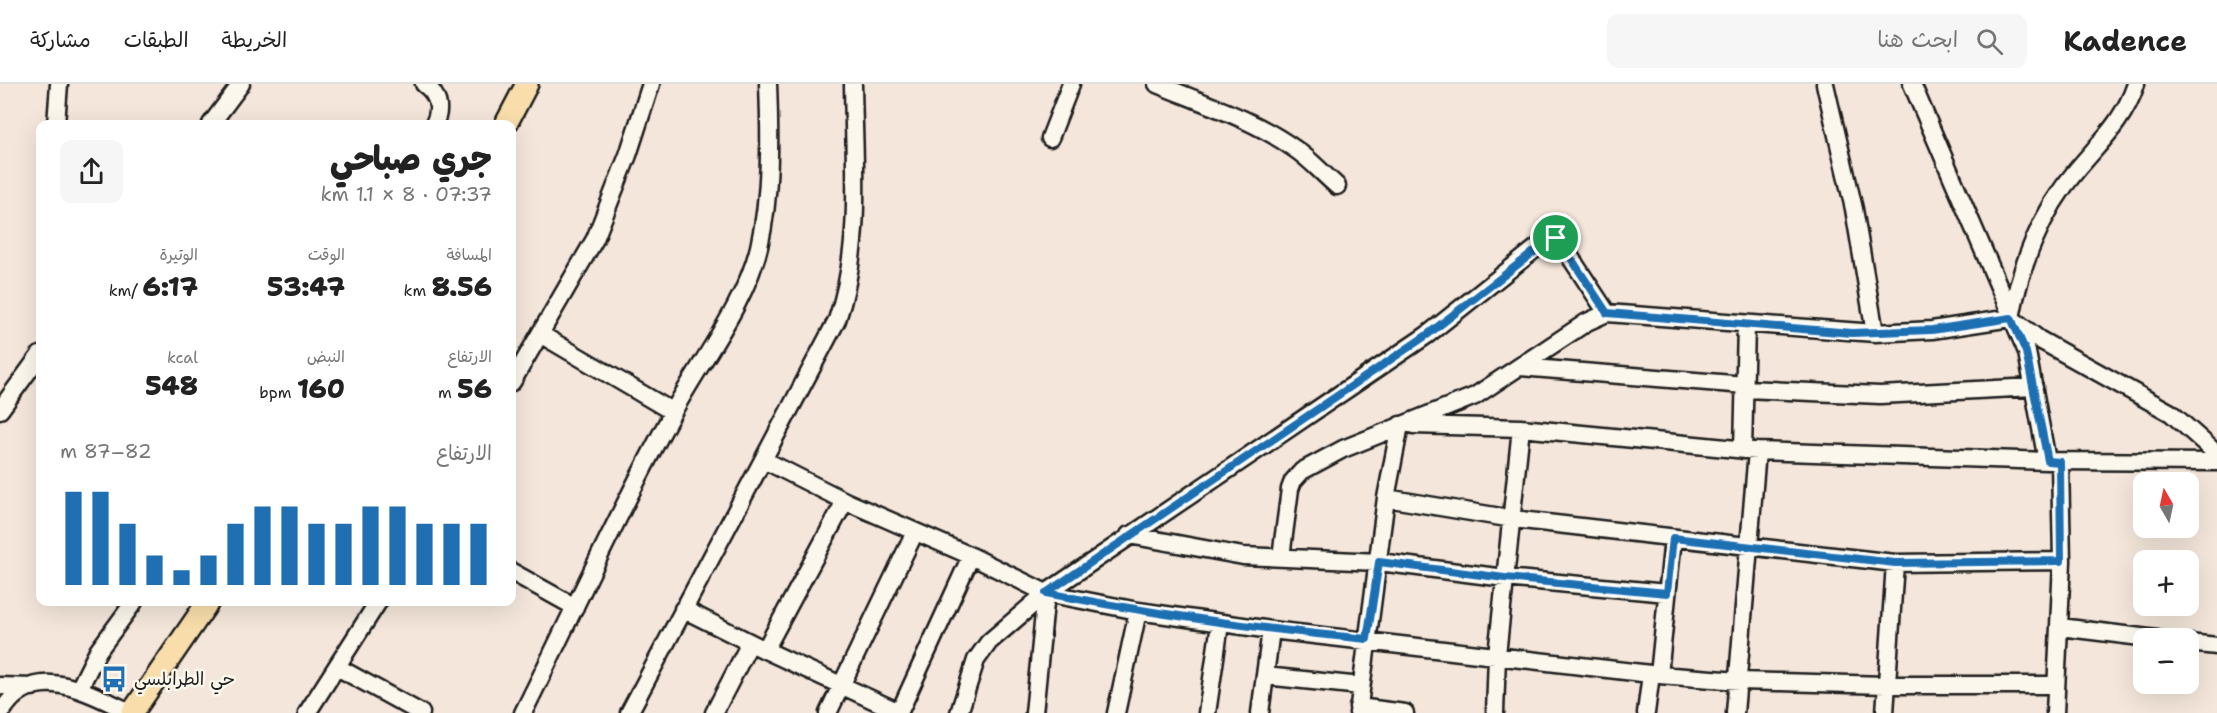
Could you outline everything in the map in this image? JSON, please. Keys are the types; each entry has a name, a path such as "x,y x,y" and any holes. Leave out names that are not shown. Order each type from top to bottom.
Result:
{"main road":[{"path":"508,120 527,84"},
{"path":"132,713 205,606"}],"street":[{"path":"56,120 59,84"},
{"path":"214,120 241,84"},
{"path":"424,84 438,101 439,111 436,120"},
{"path":"516,375 594,239 628,155 651,84"},
{"path":"523,713 673,412 720,333 750,272 758,249 770,130 768,84"},
{"path":"629,713 837,320 847,290 856,220 853,84"},
{"path":"1050,138 1071,84"},
{"path":"1157,84 1218,108 1267,132 1296,149 1337,186"},
{"path":"1825,84 1854,209 1875,333"},
{"path":"1912,84 2026,352 2054,462 2061,561 2055,713"},
{"path":"2011,318 2025,259 2074,172 2118,122 2136,84"},
{"path":"959,713 976,660 989,642 1046,593 1427,335 1552,238 1559,240 1607,313"},
{"path":"1281,557 1293,481 1302,471 1343,449 1400,424 1458,404 1520,367 1587,321 1607,313 1875,333 1932,330 2011,318 2040,340 2171,413 2217,454"},
{"path":"1736,713 1748,547 1750,450 1745,387 1746,325"},
{"path":"540,334 673,412"},
{"path":"0,410 36,360"},
{"path":"1520,367 1745,387 1880,395 2034,387"},
{"path":"1400,424 1521,428 1750,450 2054,462 2217,462"},
{"path":"1400,424 1386,498 1358,710 1405,713"},
{"path":"1495,713 1497,655 1514,519 1521,428"},
{"path":"764,460 845,501 971,556 1046,593 1138,611 1271,630 1367,639 1655,674 1739,681 1886,685 2055,685"},
{"path":"1386,498 1514,519 1895,563 2061,561"},
{"path":"714,713 757,647 845,501"},
{"path":"828,713 843,686 915,532"},
{"path":"1129,535 1243,556 1379,562 1505,578 1667,593"},
{"path":"1646,713 1655,674 1673,538"},
{"path":"683,609 757,647 899,713 971,556"},
{"path":"1885,713 1895,563"},
{"path":"516,574 576,607"},
{"path":"1034,713 1046,593"},
{"path":"79,688 98,651 131,606"},
{"path":"307,713 375,606"},
{"path":"1116,713 1138,611"},
{"path":"1207,713 1220,624"},
{"path":"2060,627 2133,636"},
{"path":"1260,713 1271,630"},
{"path":"2199,644 2217,646"},
{"path":"337,667 421,713"},
{"path":"1265,676 1361,686"},
{"path":"1,713 6,704 22,691 42,684 61,683 79,688 132,713"},
{"path":"0,686 33,687"}],"place":[{"name":"حي الطرابلسي","path":"114,679"}],"route":[{"path":"1556,238 1607,313 1620,312 1852,333 1932,330 2011,318 2031,369 2048,461 2060,462 2061,561 1895,563 1673,538 1667,593 1505,578 1379,562 1367,639 1220,624 1046,593 1427,335 1544,243 1556,238"}]}
